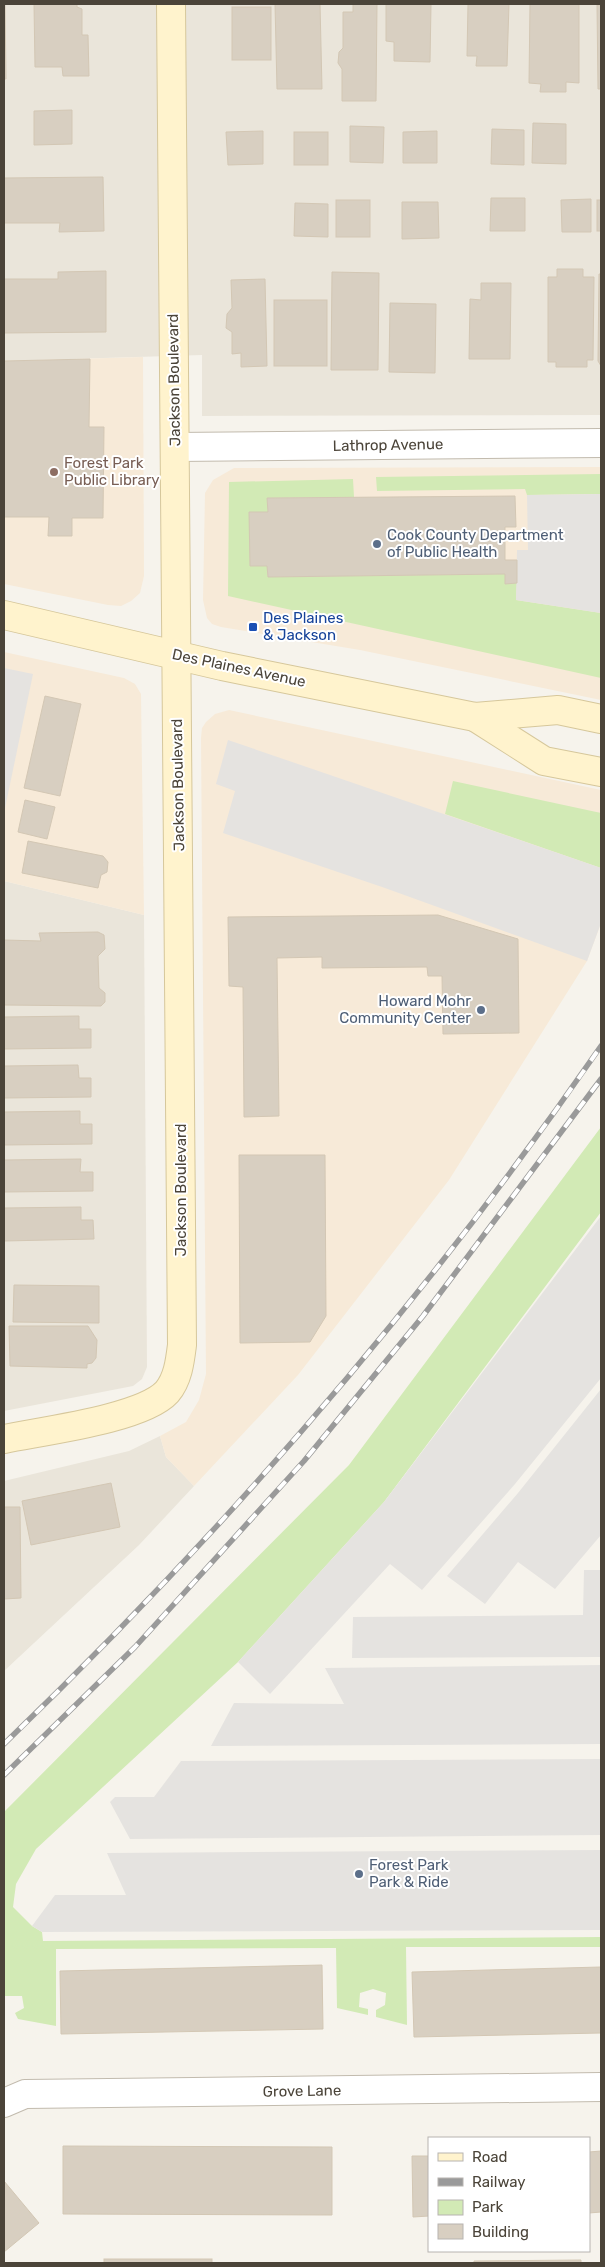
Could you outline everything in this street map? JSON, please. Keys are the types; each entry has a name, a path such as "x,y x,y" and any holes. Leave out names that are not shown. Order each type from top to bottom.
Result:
{"street":[{"name":"Jackson Boulevard","path":"4,1439 116,1416 147,1406 167,1392 178,1373 182,1345 171,4"},
{"name":"Lathrop Avenue","path":"175,446 601,442"},
{"name":"Des Plaines Avenue","path":"4,615 177,654 475,717 558,710 601,719"},
{"name":"Des Plaines Avenue","path":"475,717 544,761 601,772"},
{"name":"Grove Lane","path":"4,2103 25,2094 601,2087"}],"shaded area":[{"path":"4,4 601,4 601,415 202,416 202,355 4,361"},
{"path":"143,357 144,576 140,593 131,601 121,606 4,584 4,361"},
{"path":"601,467 601,700 360,650 221,627 212,624 207,618 203,600 205,493 213,480 234,468"},
{"path":"601,494 601,613 516,600 517,550 528,550 527,495"},
{"path":"4,652 124,678 135,684 141,694 144,915 4,881"},
{"path":"4,668 33,674 4,813"},
{"path":"229,710 601,790 601,923 587,961 449,1180 298,1375 194,1486 166,1457 160,1436 186,1422 199,1400 206,1374 201,738 202,728 206,722 215,714"},
{"path":"228,740 601,868 601,923 587,961 385,888 223,833 235,791 216,784"},
{"path":"4,881 144,915 147,1367 142,1379 133,1386 4,1411"},
{"path":"601,1216 601,1378 515,1484 422,1590 390,1564 270,1694 238,1662 384,1502"},
{"path":"601,1389 601,1535 555,1589 518,1562 485,1604 447,1576 518,1493"},
{"path":"160,1436 166,1457 194,1486 139,1545 4,1671 4,1481 129,1451"},
{"path":"584,1570 601,1570 601,1657 352,1658 353,1617 583,1615"},
{"path":"601,1665 601,1744 211,1746 234,1703 344,1704 325,1668"},
{"name":"Forest Park Park & Ride","path":"601,1759 601,1835 130,1839 110,1802 115,1797 154,1797 181,1761"},
{"name":"Forest Park Park & Ride","path":"601,1850 601,1930 42,1932 32,1926 55,1895 126,1895 107,1853"}],"green space":[{"path":"601,474 601,494 527,495 525,489 377,491 376,477"},
{"path":"353,479 354,497 268,498 268,512 249,512 267,566 268,577 505,574 505,583 517,583 516,600 601,613 601,678 228,596 229,482"},
{"path":"453,781 601,813 601,868 445,814"},
{"path":"601,1127 601,1212 384,1502 238,1662 36,1849 16,1884 13,1907 32,1926 42,1932 43,1941 601,1937 601,1947 406,1947 407,2025 376,2017 376,2010 385,2005 386,1993 373,1989 360,1993 359,2007 368,2009 368,2015 337,2008 336,1948 56,1949 56,2026 18,2019 15,2013 24,2008 22,1996 4,1996 4,1812 349,1465"}],"building":[{"path":"5,4 6,79 4,79"},
{"path":"34,4 77,4 77,7 82,9 82,35 88,35 89,76 63,76 62,67 35,67"},
{"path":"275,4 320,4 322,89 277,89"},
{"path":"353,4 377,4 376,101 342,101 342,69 338,63 339,52 343,48 343,12 353,12"},
{"path":"386,4 431,4 430,62 394,61 394,42 386,41"},
{"path":"468,4 509,4 507,66 476,66 477,56 467,56"},
{"path":"530,4 579,4 579,83 566,82 566,92 540,92 541,84 529,83"},
{"path":"597,5 601,5 601,89 598,89"},
{"path":"232,7 271,7 271,60 232,60"},
{"path":"72,110 72,144 34,145 34,111"},
{"path":"533,123 566,124 566,164 532,163"},
{"path":"350,126 384,127 383,163 350,162"},
{"path":"492,129 524,130 524,165 491,164"},
{"path":"263,131 263,164 228,165 226,132"},
{"path":"437,131 437,163 403,163 403,132"},
{"path":"294,132 328,132 328,165 294,165"},
{"path":"103,177 104,231 59,232 60,223 4,223 4,178"},
{"path":"491,198 525,198 525,231 490,231"},
{"path":"591,199 591,232 562,232 561,200"},
{"path":"336,200 370,200 370,237 336,237"},
{"path":"597,200 601,200 601,231 597,231"},
{"path":"402,202 438,202 439,238 402,239"},
{"path":"295,203 328,204 328,237 294,236"},
{"path":"557,269 583,269 583,277 594,277 593,360 587,360 587,367 556,367 556,362 548,362 548,277 557,277"},
{"path":"106,271 106,332 4,333 4,279 58,279 58,272"},
{"path":"332,272 379,273 378,370 331,370"},
{"path":"599,274 601,274 601,366 598,361"},
{"path":"265,279 267,366 241,367 241,353 232,354 232,332 226,328 227,314 232,308 231,280"},
{"path":"481,283 511,283 510,359 469,359 470,299 481,300"},
{"path":"274,300 327,300 327,366 274,366"},
{"path":"390,303 436,304 435,373 389,372"},
{"name":"Forest Park Public Library","path":"90,359 89,427 104,427 103,518 72,518 72,536 48,536 49,517 4,517 4,361"},
{"name":"Cook County Department of Public Health","path":"515,496 516,527 505,527 505,560 517,560 517,583 505,584 505,574 268,577 267,566 250,566 249,512 268,512 267,498"},
{"path":"45,696 81,704 60,796 24,788"},
{"path":"25,800 55,807 47,839 18,832"},
{"path":"28,841 103,856 108,862 107,872 101,875 98,888 22,873"},
{"name":"Howard Mohr Community Center","path":"438,915 518,939 519,1033 443,1034 442,976 428,976 427,967 322,968 322,957 277,958 279,1116 244,1117 243,987 229,986 228,917"},
{"path":"98,932 104,935 105,949 98,956 99,988 105,993 105,1002 101,1006 4,1005 4,940 41,941 39,933"},
{"path":"79,1016 79,1029 91,1029 91,1048 4,1049 4,1017"},
{"path":"78,1065 79,1078 91,1078 91,1097 4,1098 4,1066"},
{"path":"80,1111 80,1124 92,1124 92,1144 4,1145 4,1112"},
{"path":"239,1155 325,1155 326,1316 310,1342 240,1343"},
{"path":"81,1159 80,1172 93,1172 93,1191 4,1192 4,1160"},
{"path":"81,1207 81,1220 93,1220 94,1239 4,1241 4,1208"},
{"path":"14,1285 99,1286 99,1323 13,1322"},
{"path":"9,1326 88,1326 97,1340 96,1358 92,1363 87,1364 87,1368 10,1366"},
{"path":"111,1483 120,1527 31,1545 22,1501"},
{"path":"4,1507 20,1507 21,1598 4,1599"},
{"path":"322,1965 323,2029 61,2034 60,1971"},
{"path":"601,1967 601,2033 414,2037 412,1972"},
{"path":"63,2146 332,2147 332,2215 63,2214"},
{"path":"601,2151 601,2212 590,2213 590,2152"},
{"path":"412,2156 428,2156 428,2216 413,2217"},
{"path":"4,2181 39,2223 4,2252"},
{"path":"104,2259 212,2259 212,2263 104,2263"},
{"path":"581,2260 581,2263 474,2263 474,2261"}],"railway":[{"path":"4,1744 166,1581 320,1410 394,1322 465,1232 601,1046"},
{"path":"4,1775 135,1647 304,1461 423,1316 601,1079"}],"place":[{"name":"Forest Park Public Library","path":"54,472"},
{"name":"Cook County Department of Public Health","path":"377,544"},
{"name":"Des Plaines & Jackson","path":"253,627"},
{"name":"Howard Mohr Community Center","path":"481,1010"},
{"name":"Forest Park Park & Ride","path":"359,1874"}]}
